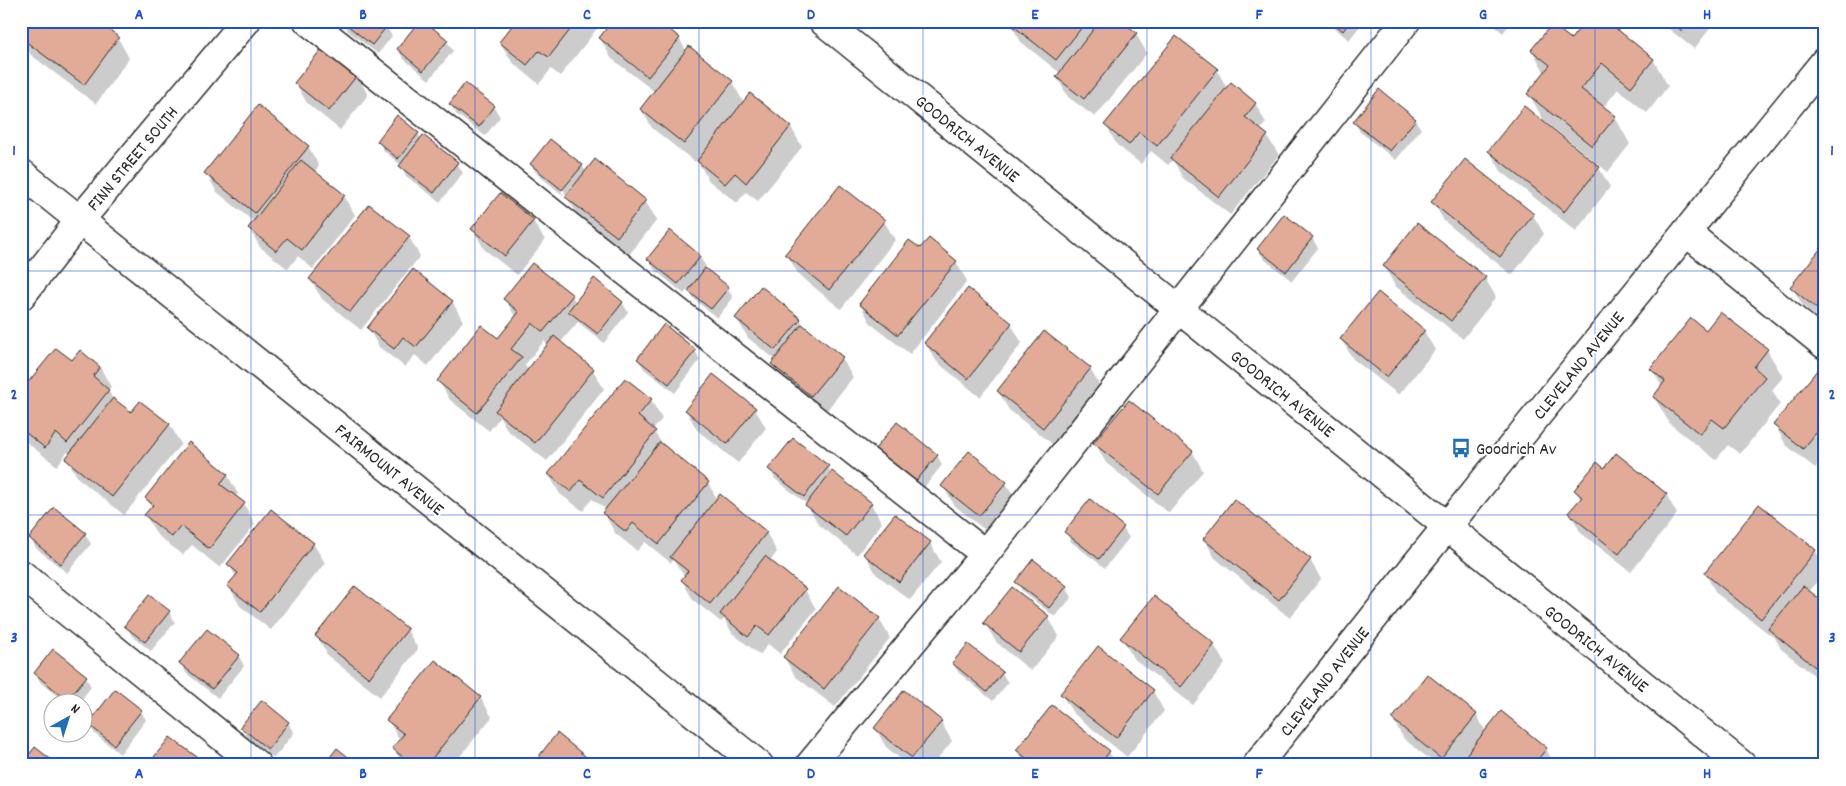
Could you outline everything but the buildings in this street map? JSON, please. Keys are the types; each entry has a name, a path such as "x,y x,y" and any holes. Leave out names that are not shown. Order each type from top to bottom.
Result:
{"street":[{"name":"FINN STREET SOUTH","path":"21,296 80,220 246,21"},
{"path":"308,21 985,554"},
{"name":"GOODRICH AVENUE","path":"823,21 1742,765"},
{"path":"810,765 985,554 1406,21"},
{"name":"CLEVELAND AVENUE","path":"1257,765 1447,527 1825,61"},
{"name":"FAIRMOUNT AVENUE","path":"21,173 759,765"},
{"path":"1686,232 1825,345"},
{"path":"21,574 257,765"}],"place":[{"name":"Goodrich Av","path":"1461,448"}]}
